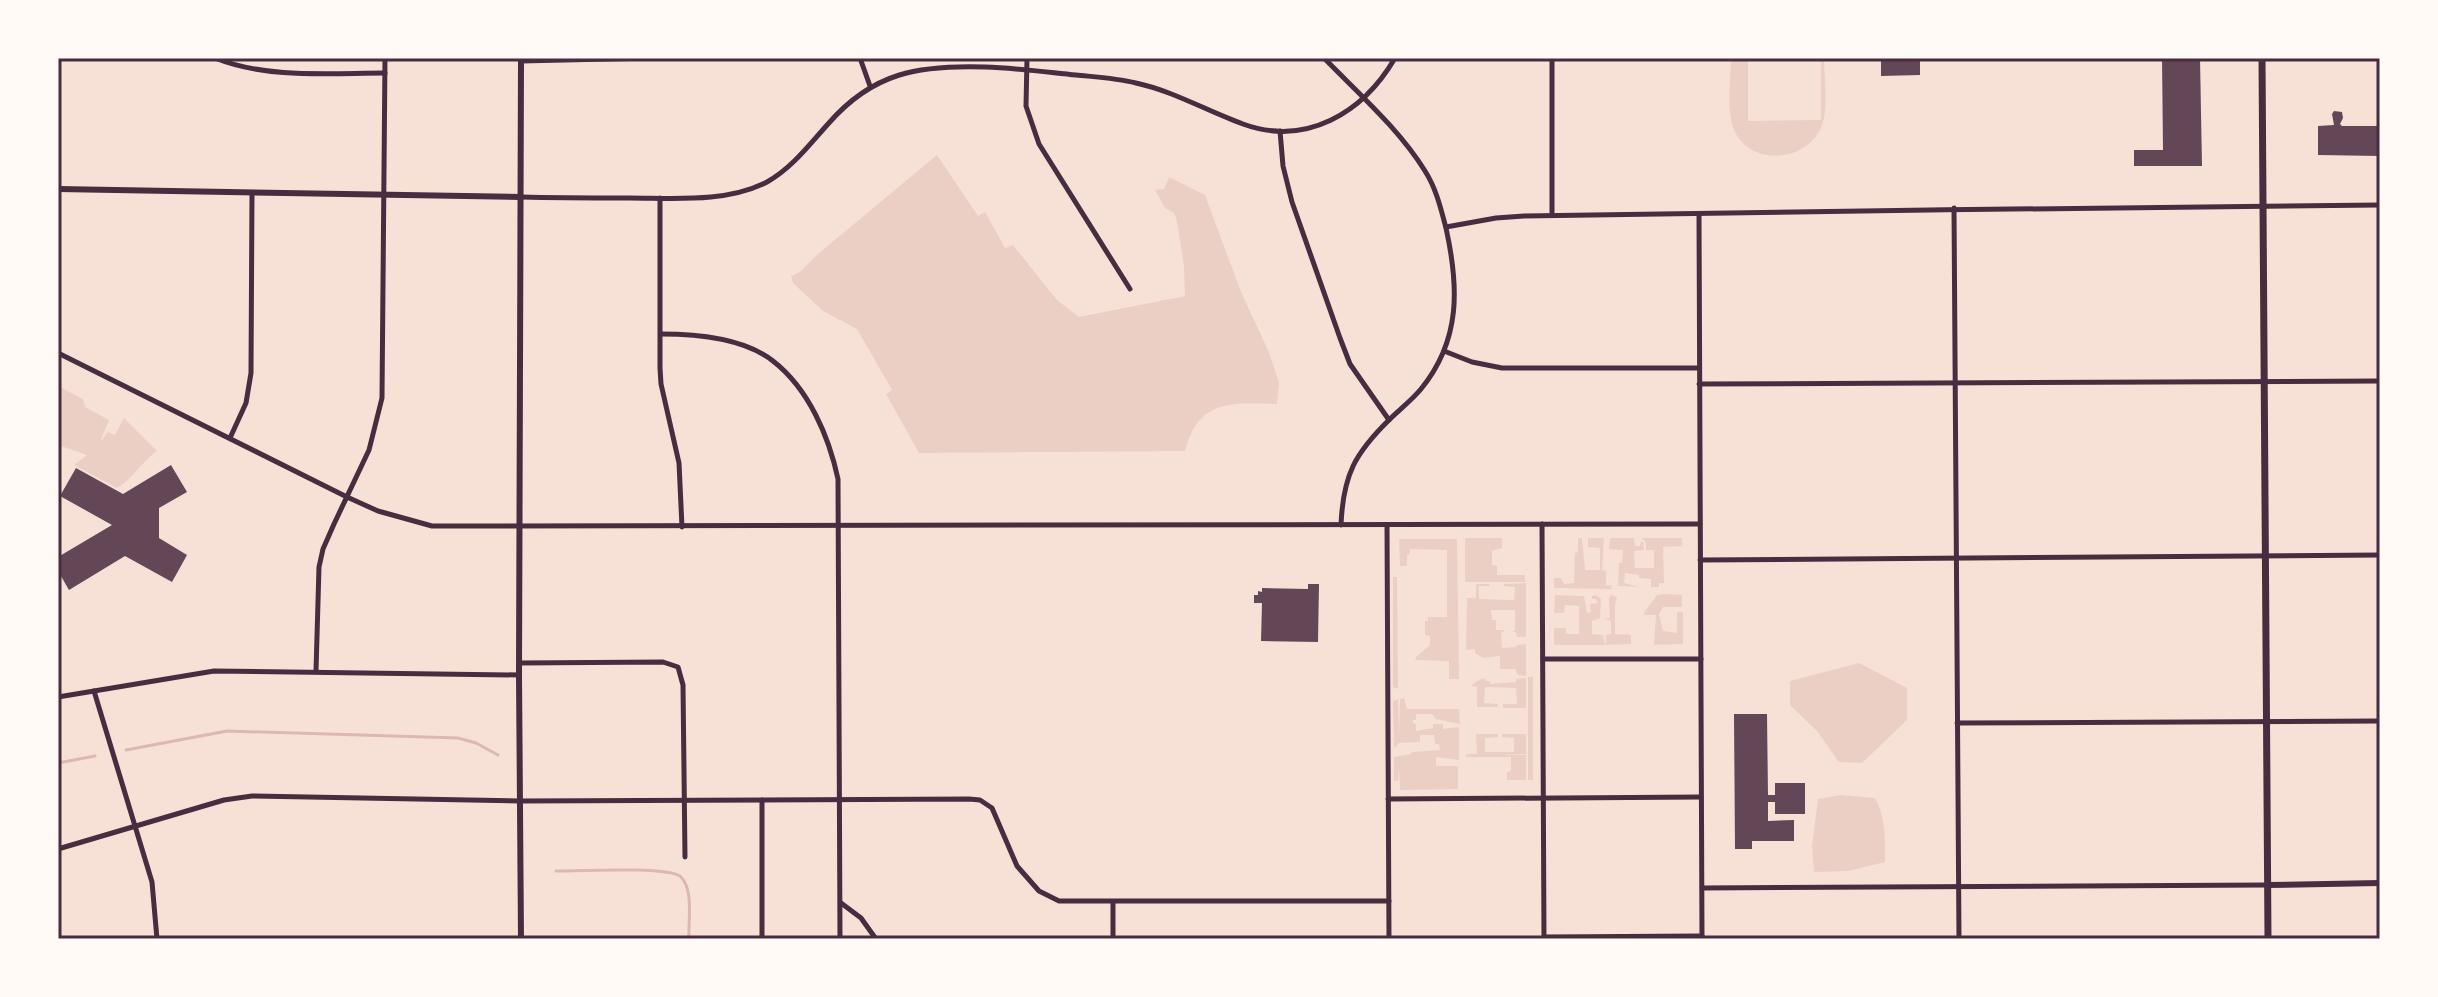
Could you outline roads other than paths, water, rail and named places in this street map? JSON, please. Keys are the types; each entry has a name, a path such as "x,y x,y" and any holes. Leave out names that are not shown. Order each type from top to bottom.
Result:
{"main road":[{"path":"2262,58 2268,939"}],"street":[{"path":"215,58 255,68 291,72 385,73"},
{"path":"316,671 319,567 323,549 369,450 382,398 385,58"},
{"path":"521,939 521,60 652,58"},
{"path":"860,58 870,86"},
{"path":"1027,58 1026,106 1039,144 1130,289"},
{"path":"1324,58 1424,169 1446,227 1456,286 1450,332 1435,371 1418,393 1366,443 1347,478 1341,525"},
{"path":"58,189 715,197 768,181 798,159 842,108 870,86 901,74 931,69 983,67 1133,82 1154,87 1245,125 1280,131 1313,127 1344,114 1364,99 1395,58"},
{"path":"1552,58 1552,215"},
{"path":"1280,131 1283,166 1292,202 1340,338 1350,364 1389,420"},
{"path":"230,438 246,403 251,373 252,193"},
{"path":"660,198 661,384 679,463 682,527"},
{"path":"1446,227 1496,218 1552,215 2380,205"},
{"path":"1954,208 1959,939"},
{"path":"1542,524 1544,938 1702,938 1699,215"},
{"path":"661,334 709,336 742,345 773,361 815,414 832,451 838,479 840,939"},
{"path":"1444,351 1472,362 1502,368 1699,368"},
{"path":"58,353 347,497 378,511 432,526 1700,524"},
{"path":"1699,384 2380,381"},
{"path":"1387,525 1389,939"},
{"path":"1700,560 2380,555"},
{"path":"1543,659 1701,659"},
{"path":"519,663 663,662 678,667 683,685 685,857"},
{"path":"58,697 214,671 519,675"},
{"path":"94,691 152,882 157,939"},
{"path":"1957,723 2380,721"},
{"path":"58,849 224,800 252,796 520,801 980,800 996,814 1017,866 1039,891 1059,901 1389,901"},
{"path":"1388,799 1701,797"},
{"path":"762,800 762,939"},
{"path":"1702,888 2380,883"},
{"path":"841,902 861,918 876,939"},
{"path":"1113,902 1113,939"}],"waterway":[{"path":"126,750 227,731 458,738 476,743 498,755"},
{"path":"58,763 95,756"},
{"path":"556,871 642,870 681,877 688,890 689,939"}]}
